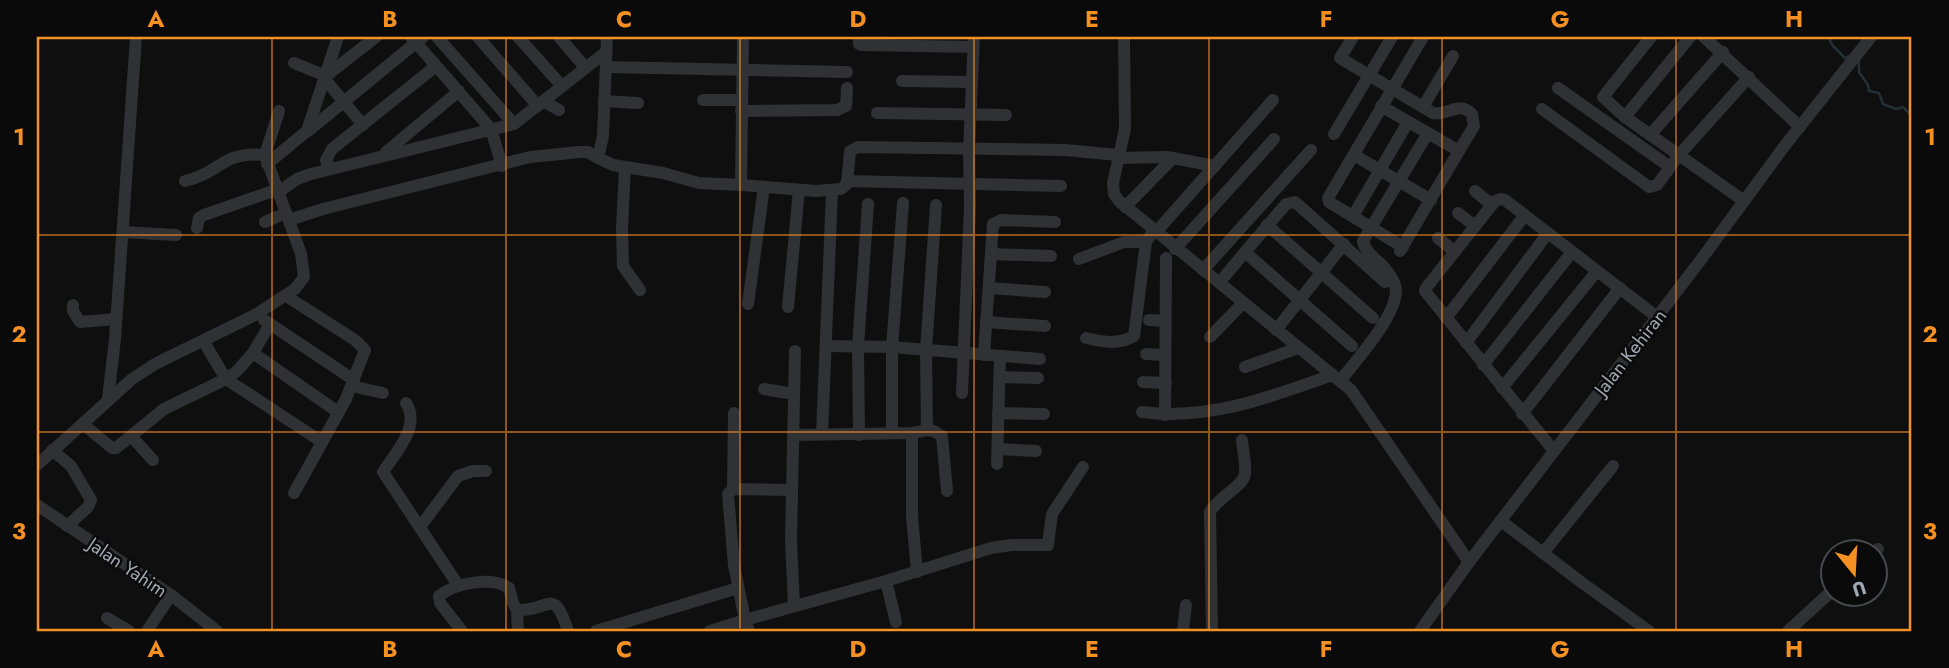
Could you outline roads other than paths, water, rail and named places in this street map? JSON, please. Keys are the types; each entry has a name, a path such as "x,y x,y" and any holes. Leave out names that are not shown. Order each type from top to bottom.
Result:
{"street":[{"path":"108,399 136,37"},
{"path":"307,131 338,37"},
{"path":"325,77 376,37"},
{"path":"437,37 514,124"},
{"path":"478,37 540,103 558,110"},
{"path":"518,37 562,86"},
{"path":"559,37 586,67"},
{"path":"741,185 743,37"},
{"path":"859,37 859,44 862,45 974,42 962,393"},
{"path":"1124,37 1125,129 1124,142 1117,156 1114,194 1125,207 1155,231 1170,253 1203,270 1337,377 1359,400 1469,562"},
{"path":"1353,37 1340,58 1391,89 1423,107 1440,114 1455,107 1463,107 1472,114 1474,127 1401,250 1373,227 1329,202 1328,198 1391,89 1423,37"},
{"path":"1334,134 1392,37"},
{"path":"1651,37 1603,97 1625,117 1744,201"},
{"path":"1625,117 1690,37"},
{"path":"1704,37 1800,127"},
{"name":"Jalan Kehiran","path":"1420,631 1469,562 1871,37"},
{"path":"266,160 307,131 417,39 491,129 502,166"},
{"path":"197,228 199,218 204,215 276,191 298,179 383,155 514,124 586,67 606,41"},
{"path":"598,158 601,148 606,41"},
{"path":"1650,135 1723,52"},
{"path":"1423,107 1453,56"},
{"path":"294,63 325,77 363,125"},
{"path":"330,169 326,160 328,153 436,65"},
{"path":"606,67 847,72"},
{"path":"1542,109 1649,187 1657,185 1679,155 1749,77"},
{"path":"902,81 972,82"},
{"path":"704,100 741,105 837,110 846,106 847,88"},
{"path":"1558,88 1670,167"},
{"path":"383,155 459,91"},
{"path":"1086,338 1107,343 1127,340 1134,336 1146,243 1273,100"},
{"path":"604,101 638,103"},
{"path":"1381,106 1459,151"},
{"path":"37,464 108,399 155,364 255,315 301,284 304,277 301,254 266,160 279,111"},
{"path":"877,113 1006,115"},
{"path":"1353,216 1408,122"},
{"path":"1142,412 1183,415 1242,405 1337,377 1387,316 1396,293 1395,285 1387,271 1364,248 1363,241 1428,133"},
{"path":"1165,415 1165,321 1170,253 1274,139"},
{"path":"265,222 530,157 571,152 588,152 625,167 663,173 699,183 832,192 845,187 848,154 853,148 1065,150 1117,156 1173,158 1215,166"},
{"path":"1203,270 1311,150"},
{"path":"185,181 207,174 232,157 248,154 266,160"},
{"path":"1354,155 1431,200"},
{"path":"1125,207 1173,158"},
{"path":"625,167 623,266 640,290"},
{"path":"847,181 1061,186"},
{"path":"748,304 764,187"},
{"path":"788,307 799,190"},
{"path":"1475,191 1492,205"},
{"path":"822,434 832,192"},
{"path":"1554,451 1424,291 1492,205 1500,199 1525,215 1657,317"},
{"path":"1225,276 1286,204 1295,202 1385,282"},
{"path":"892,433 892,347 903,203"},
{"path":"859,435 858,346 868,204"},
{"path":"928,430 926,350 936,205"},
{"path":"1458,213 1475,226"},
{"path":"1446,318 1525,215"},
{"path":"984,355 993,224 998,221 1055,222"},
{"path":"1267,225 1373,318"},
{"path":"122,232 176,235"},
{"path":"1465,343 1548,233"},
{"path":"1438,238 1455,252"},
{"path":"1079,259 1124,243 1146,243"},
{"path":"1276,330 1345,244"},
{"path":"1245,252 1352,346"},
{"path":"1483,365 1572,252"},
{"path":"991,254 1051,256"},
{"path":"1502,388 1597,271"},
{"path":"989,288 1045,292"},
{"path":"1522,414 1620,288"},
{"path":"286,296 364,348 365,352 353,383 294,493"},
{"path":"1210,337 1243,303"},
{"path":"74,304 73,311 80,322 116,319"},
{"path":"255,315 353,383 383,393"},
{"path":"1149,320 1165,321"},
{"path":"986,322 1045,326"},
{"path":"83,424 113,448 118,447 164,409 237,371 253,353 270,324"},
{"path":"204,342 226,379 322,442"},
{"path":"826,346 892,347 1040,359"},
{"path":"1245,367 1298,348"},
{"path":"794,606 792,490 795,351"},
{"path":"253,353 338,412"},
{"path":"1146,354 1164,355"},
{"path":"997,464 1000,356"},
{"path":"999,377 1038,378"},
{"path":"1143,382 1166,383"},
{"path":"764,389 794,394"},
{"path":"406,403 412,412 410,427 383,472 458,584"},
{"path":"734,413 733,489 728,494 738,589 747,626"},
{"path":"998,413 1044,414"},
{"path":"793,435 934,431 942,436 947,491"},
{"path":"912,433 912,516 917,572"},
{"path":"131,436 153,460"},
{"path":"1212,631 1210,512 1215,503 1243,480 1245,475 1242,440"},
{"path":"998,449 1036,451"},
{"path":"52,450 71,466 91,500 88,507 67,526"},
{"path":"1543,553 1613,466"},
{"path":"710,631 747,626 794,606 999,546 1048,545 1052,514 1083,467"},
{"path":"420,527 458,476 473,471 486,471"},
{"path":"733,489 792,490"},
{"name":"Jalan Yahim","path":"37,505 171,595 217,631"},
{"path":"1501,521 1649,631"},
{"path":"886,581 896,622"},
{"path":"463,631 438,600 458,584 504,584 509,588 517,610 518,631"},
{"path":"596,631 738,589"},
{"path":"147,631 171,595"},
{"path":"1788,631 1820,601"},
{"path":"517,610 547,604 556,605 561,610 568,631"},
{"path":"1183,631 1186,605"},
{"path":"107,618 129,631"}],"waterway":[{"path":"1828,37 1845,58 1849,56"},
{"path":"1859,58 1859,72 1869,91 1879,93 1883,104 1896,109 1903,107 1912,119"}]}
